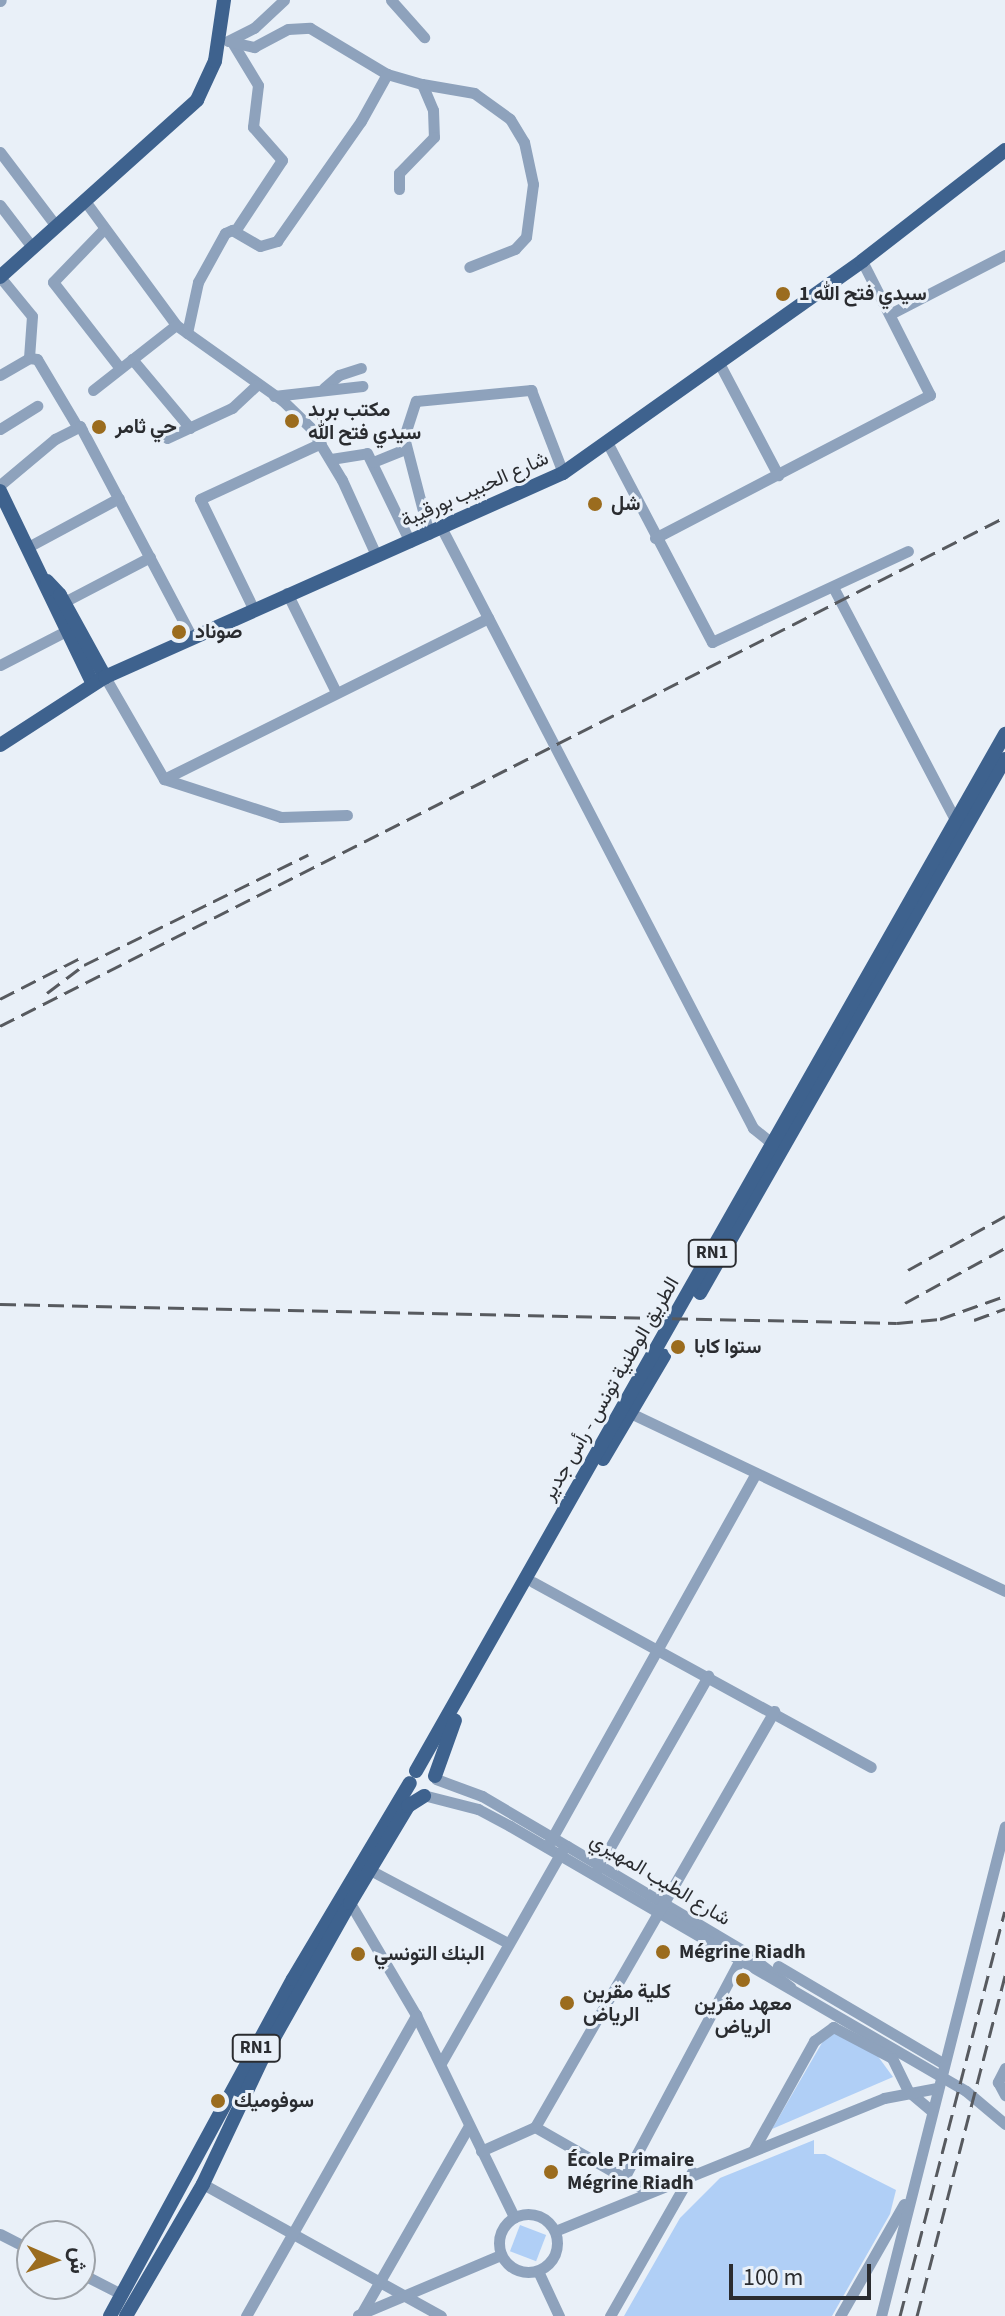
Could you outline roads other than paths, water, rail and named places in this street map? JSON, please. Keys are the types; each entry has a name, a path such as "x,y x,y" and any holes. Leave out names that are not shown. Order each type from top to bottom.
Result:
{"main road":[{"path":"2,271 197,100 226,40 224,0"},
{"name":"شارع الحبيب بورقيبة","path":"0,745 99,680 253,608 436,532 563,473 862,261 1005,150"},
{"path":"0,488 66,631 99,680"},
{"path":"44,578 64,602 99,680"},
{"name":"الطريق الوطنية تونس - رأس جدير","path":"110,2316 293,1979 778,1148 959,828 1005,734"},
{"name":"الطريق الوطنية تونس - رأس جدير","path":"959,828 1005,759"},
{"name":"الطريق الوطنية تونس - رأس جدير","path":"436,1778 453,1724 625,1410"},
{"path":"426,1796 416,1794 413,1777 436,1778"},
{"name":"RN1","path":"126,2316 203,2184 262,2059 350,1903 408,1806 426,1796 436,1778"}],"street":[{"path":"226,40 284,0"},
{"path":"391,0 424,37"},
{"path":"226,40 254,47 288,29 310,28 387,74 422,84 463,89 500,111 517,129 532,176 529,229 521,244 469,267"},
{"path":"226,40 258,85 253,127 282,160 235,231"},
{"path":"187,333 205,265 225,233 235,231 260,246 277,241 361,121 387,74"},
{"path":"399,189 399,173 434,137 433,110 422,84"},
{"path":"0,152 56,226"},
{"path":"85,201 103,230 176,325 256,386 274,396 321,443 376,555"},
{"path":"0,205 32,247"},
{"path":"103,230 53,282 120,368"},
{"path":"890,314 1005,255"},
{"path":"655,538 930,395 862,261"},
{"path":"2,271 32,316 29,358"},
{"path":"93,390 176,325"},
{"path":"0,375 29,358 37,359 119,498 191,636"},
{"path":"132,359 190,428"},
{"path":"719,363 778,475"},
{"path":"324,388 339,375 361,368"},
{"path":"167,438 232,408 256,386"},
{"path":"274,396 362,386"},
{"path":"563,473 531,390 416,401 405,424 405,449 436,532 488,618 753,1128 778,1148"},
{"path":"0,429 37,406"},
{"path":"0,488 77,426"},
{"path":"607,442 712,642 908,551"},
{"path":"253,608 200,499 321,443"},
{"path":"373,462 405,449"},
{"path":"331,459 364,451 373,462 410,542"},
{"path":"28,547 119,498"},
{"path":"64,602 150,557"},
{"path":"833,587 959,828"},
{"path":"287,593 336,692"},
{"path":"164,779 488,618"},
{"path":"0,665 66,631"},
{"path":"99,680 164,779 281,817 347,815"},
{"path":"625,1410 1005,1591"},
{"path":"549,1842 756,1473"},
{"path":"533,1582 774,1711 871,1767"},
{"path":"598,1870 708,1676"},
{"path":"481,2151 535,2127 774,1711"},
{"name":"شارع الطيب المهيري","path":"436,1778 482,1796 562,1850 966,2091 1005,2124"},
{"name":"شارع الطيب المهيري","path":"426,1796 478,1809 549,1842"},
{"path":"881,2316 1005,1826"},
{"path":"441,2063 562,1850"},
{"path":"370,1870 508,1943"},
{"path":"350,1903 416,2015 514,2217"},
{"path":"624,2178 741,1955 795,1975 943,2063"},
{"path":"246,2316 416,2015"},
{"path":"754,2149 806,2053 827,2028 843,2028 892,2058 908,2091 932,2111"},
{"path":"1005,2068 998,2082 1005,2095"},
{"path":"555,2231 692,2172 908,2091 937,2088"},
{"path":"359,2315 469,2126"},
{"path":"535,2127 647,2191"},
{"path":"610,2316 692,2172"},
{"path":"203,2184 441,2316"},
{"path":"840,2316 912,2190"},
{"path":"538,2216 555,2231 555,2254 538,2271 517,2271 501,2255 501,2233 514,2217 538,2216"},
{"path":"359,2315 409,2297 501,2255"},
{"path":"538,2271 559,2316"},
{"path":"96,2281 121,2294"}],"railway":[{"path":"0,1026 1005,517"},
{"path":"47,993 84,965 308,855"},
{"path":"0,999 80,958"},
{"path":"908,1270 1005,1216"},
{"path":"905,1303 1005,1248"},
{"path":"0,1304 897,1323 940,1319 1005,1296"},
{"path":"974,1320 1005,1309"},
{"path":"900,2316 1005,1911"},
{"path":"917,2316 1005,1975"}],"place":[{"name":"سيدي فتح الله 1","path":"783,294"},
{"name":"مكتب بريد سيدي فتح الله","path":"292,421"},
{"name":"حي ثامر","path":"99,427"},
{"name":"شل","path":"595,504"},
{"name":"صوناد","path":"179,632"},
{"name":"ستوا كابا","path":"678,1347"},
{"name":"Mégrine Riadh","path":"663,1952"},
{"name":"البنك التونسي","path":"358,1954"},
{"name":"معهد مقرين الرياض","path":"743,1980"},
{"name":"كلية مقرين الرياض","path":"567,2003"},
{"name":"سوفوميك","path":"218,2101"},
{"name":"École Primaire Mégrine Riadh","path":"551,2172"}]}
